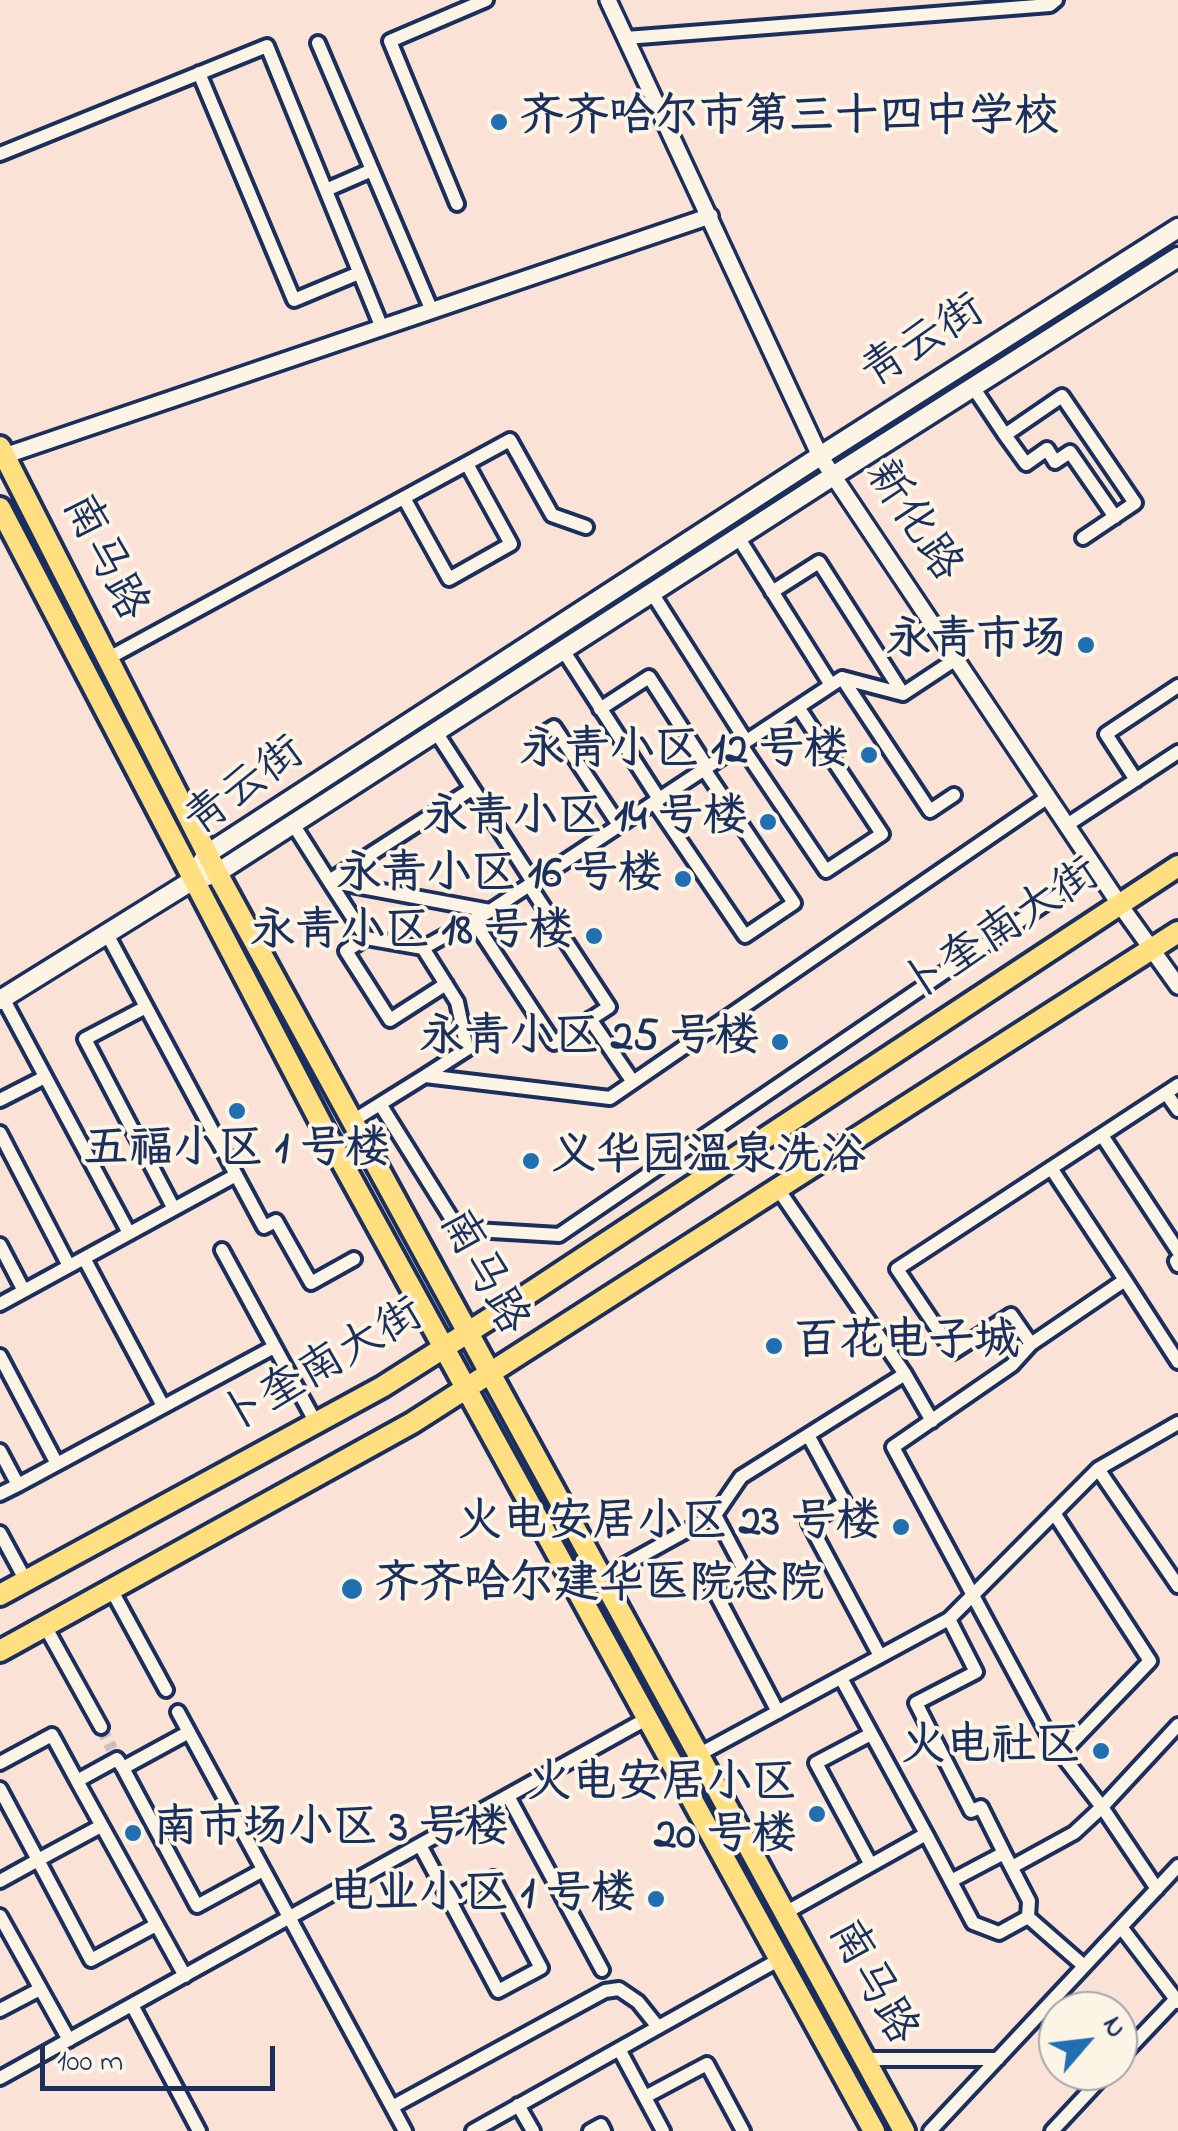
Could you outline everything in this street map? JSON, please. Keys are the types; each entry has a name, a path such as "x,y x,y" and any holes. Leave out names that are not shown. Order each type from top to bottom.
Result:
{"main road":[{"name":"青云街","path":"2,999 193,880 820,456 1178,228"},
{"name":"青云街","path":"212,864 293,824 1178,257"},
{"name":"南马路","path":"2,452 212,864 904,2131"},
{"name":"南马路","path":"0,508 326,1133 874,2131"},
{"name":"卜奎南大街","path":"0,1595 382,1387 1178,866"},
{"name":"卜奎南大街","path":"0,1651 412,1422 1178,932"}],"street":[{"path":"457,204 390,41 486,0"},
{"name":"新化路","path":"608,0 820,456 1178,986"},
{"path":"626,38 1050,5 1056,0"},
{"path":"318,43 432,311"},
{"path":"0,154 267,46 382,328"},
{"path":"199,73 294,300 360,273"},
{"path":"326,190 372,170"},
{"path":"2,452 710,216"},
{"path":"973,387 1026,464 1047,450 1055,462 1090,437"},
{"path":"1006,434 1062,396 1134,503 1083,538"},
{"path":"107,659 510,440 552,516 586,527"},
{"path":"1070,452 1114,517"},
{"path":"404,498 449,579 512,544 467,464"},
{"path":"738,537 772,592 930,811 954,795"},
{"path":"772,592 819,562 903,694"},
{"path":"652,593 826,872 882,834 798,708"},
{"path":"562,650 744,936 794,902 649,677 600,708"},
{"path":"446,984 390,1020 346,951 366,938 423,948 490,911 836,682 903,694 956,659"},
{"path":"1136,780 1106,734 1178,686"},
{"path":"536,738 554,726 619,825"},
{"path":"436,732 609,1007 554,1043 473,920"},
{"path":"1067,826 1178,752"},
{"path":"329,881 472,789"},
{"path":"426,1076 610,1098 1048,797"},
{"path":"293,824 366,938"},
{"path":"380,1104 458,1228 559,1235 1096,869"},
{"path":"329,881 490,911"},
{"path":"107,934 264,1227 276,1220 311,1282 354,1259"},
{"path":"352,1122 467,1049 457,1002 423,948"},
{"path":"2,999 129,1234"},
{"path":"146,1007 85,1039 174,1208"},
{"path":"590,1019 634,1082"},
{"path":"0,1100 45,1077"},
{"path":"1031,1344 1011,1314 953,1352 897,1270 1172,1089 1178,1110"},
{"path":"0,1133 70,1266"},
{"path":"1104,1137 1178,1250"},
{"path":"1051,1168 1178,1362"},
{"path":"0,1304 236,1175"},
{"path":"778,1189 905,1374 932,1420"},
{"path":"0,1245 24,1291"},
{"path":"222,1250 316,1423"},
{"path":"84,1258 163,1406"},
{"path":"1126,1280 1031,1344 1012,1364 893,1447 1052,1742 1157,1889"},
{"path":"0,1494 274,1347"},
{"path":"0,1356 57,1464"},
{"path":"601,1578 716,1514 741,1477 905,1374"},
{"path":"698,1756 949,1619 1098,1468 1178,1422"},
{"path":"808,1435 845,1503 808,1522 880,1656"},
{"path":"0,1451 18,1484"},
{"path":"1098,1468 1178,1586"},
{"path":"1054,1513 1150,1662 1061,1754"},
{"path":"716,1514 744,1570 712,1586 778,1712"},
{"path":"0,1533 26,1581"},
{"path":"112,1589 166,1690"},
{"path":"949,1619 976,1672 916,1703 971,1811 980,1806 1029,1901 1028,1917"},
{"path":"45,1626 101,1727"},
{"path":"841,1678 973,1923 999,1933 1028,1917"},
{"path":"178,1712 405,2131"},
{"path":"0,2078 648,1718"},
{"path":"1012,1868 1074,1832 1102,1808 1178,1726"},
{"path":"76,1781 118,1759 189,1732"},
{"path":"871,1734 816,1764 871,1865"},
{"path":"0,1763 52,1735 185,1976"},
{"path":"118,1759 197,1906 263,1870"},
{"path":"0,1789 91,1960 156,1925"},
{"path":"508,1796 602,1970"},
{"path":"0,1881 101,1826"},
{"path":"784,1913 926,1834"},
{"path":"420,1845 498,1991 541,1968 493,1878 450,1901"},
{"path":"951,1882 1004,1853"},
{"path":"930,2131 1178,1866"},
{"path":"0,1916 69,2040"},
{"path":"1028,1917 1084,1966"},
{"path":"1121,1927 1177,2001 1138,2040"},
{"path":"473,2131 780,1959"},
{"path":"0,2010 40,1988"},
{"path":"392,2107 604,1991 619,1989 638,2002 658,2027"},
{"path":"132,2005 199,2131"},
{"path":"619,2049 663,2131"},
{"path":"864,2058 998,2058"},
{"path":"645,2097 707,2064 743,2131"},
{"path":"1052,2131 1089,2091"},
{"path":"518,2106 532,2131"},
{"path":"590,2131 601,2125 604,2131"}],"tunnel":[{"path":"101,1727 112,1749"}],"place":[{"name":"齐齐哈尔市第三十四中学校","path":"499,122"},
{"name":"永青市场","path":"1086,645"},
{"name":"永青小区 12 号楼","path":"869,755"},
{"name":"永青小区 14 号楼","path":"768,822"},
{"name":"永青小区 16 号楼","path":"683,879"},
{"name":"永青小区 18 号楼","path":"594,936"},
{"name":"永青小区 25 号楼","path":"780,1042"},
{"name":"五福小区 1 号楼","path":"237,1111"},
{"name":"义华园温泉洗浴","path":"531,1161"},
{"name":"百花电子城","path":"774,1346"},
{"name":"火电安居小区 23 号楼","path":"901,1527"},
{"name":"齐齐哈尔建华医院总院","path":"352,1589"},
{"name":"火电社区","path":"1101,1751"},
{"name":"火电安居小区 20 号楼","path":"817,1814"},
{"name":"南市场小区 3 号楼","path":"133,1833"},
{"name":"电业小区 1 号楼","path":"656,1899"}]}
